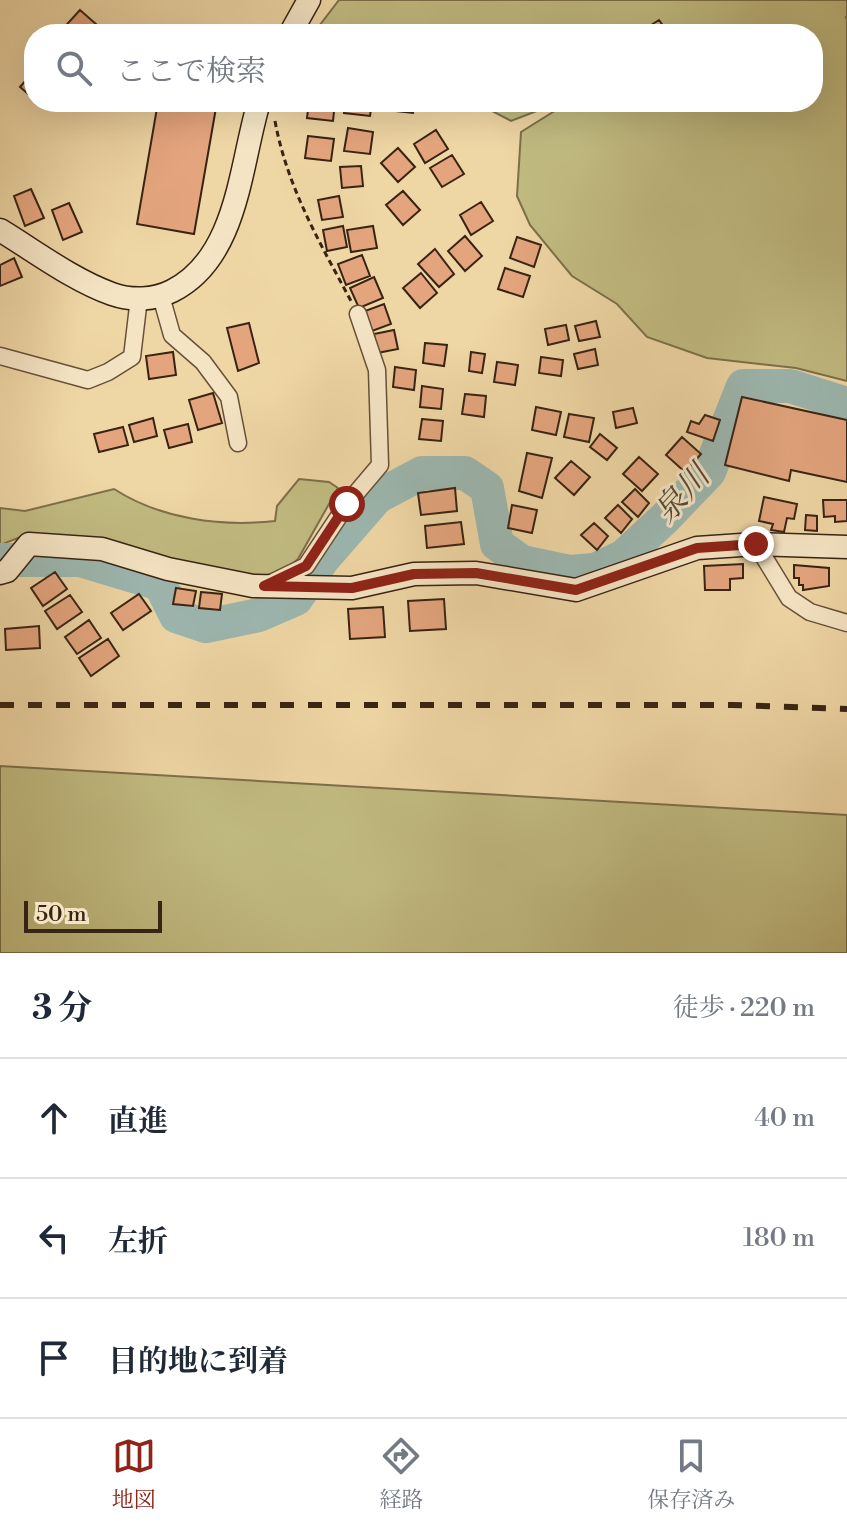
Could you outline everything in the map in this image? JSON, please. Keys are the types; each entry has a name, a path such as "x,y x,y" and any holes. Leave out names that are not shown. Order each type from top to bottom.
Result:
{"street":[{"path":"296,24 309,0"},
{"path":"0,230 84,281 114,295 150,297 182,285 202,269 226,229 266,112"},
{"path":"0,356 88,380 132,357 150,297"},
{"path":"150,297 172,335 203,362 229,397 238,443"},
{"path":"264,586 306,566 347,504 380,465 377,370 358,314"},
{"path":"3,572 29,544 102,549 168,569 264,586 352,588 414,574 476,573 576,590 697,548 756,544 847,547"},
{"path":"756,544 789,598 810,612 847,623"}],"path":[{"path":"268,112 308,221 358,314"}],"shaded area":[{"path":"339,0 847,0 847,381 796,368 707,358 647,337 617,304 572,276 530,225 517,196 521,132 553,112 823,112 823,24 321,24"},
{"path":"494,112 534,112 511,121"},
{"path":"299,479 329,482 338,488 298,559 281,573 248,578 40,537 18,538 0,545 0,508 25,511 114,489 151,508 171,514 233,523 275,521 277,506"},
{"path":"0,766 847,815 847,953 0,953"}],"building":[{"path":"80,10 96,24 67,24"},
{"path":"156,112 215,112 194,234 137,224"},
{"path":"308,112 334,112 333,121 307,118"},
{"path":"344,112 371,112 370,116"},
{"path":"348,128 373,132 370,154 344,151"},
{"path":"436,130 448,149 425,163 414,144"},
{"path":"308,136 334,139 331,161 305,158"},
{"path":"398,148 415,167 398,182 381,163"},
{"path":"452,155 464,174 442,187 430,168"},
{"path":"361,166 363,186 342,188 340,167"},
{"path":"31,189 44,218 25,226 14,196"},
{"path":"403,191 420,210 403,225 386,205"},
{"path":"339,196 343,217 322,220 318,200"},
{"path":"481,202 493,221 471,235 460,215"},
{"path":"69,203 82,232 63,240 52,210"},
{"path":"343,226 347,247 327,251 323,230"},
{"path":"373,226 377,248 351,252 347,230"},
{"path":"465,236 482,256 465,271 448,251"},
{"path":"517,237 541,245 534,267 510,258"},
{"path":"435,249 454,274 439,287 418,264"},
{"path":"362,255 370,276 346,285 338,264"},
{"path":"14,258 22,277 0,286 0,265"},
{"path":"505,268 530,276 523,297 498,289"},
{"path":"421,273 437,293 420,308 403,288"},
{"path":"374,277 383,298 359,308 350,288"},
{"path":"384,304 391,324 372,331 365,311"},
{"path":"596,321 600,337 579,341 575,326"},
{"path":"249,323 259,363 238,371 227,328"},
{"path":"566,325 569,340 548,345 545,329"},
{"path":"394,330 398,349 377,353 374,334"},
{"path":"425,343 447,345 444,366 423,363"},
{"path":"595,349 598,365 578,369 574,354"},
{"path":"173,352 176,375 149,379 146,356"},
{"path":"471,352 485,354 482,373 469,371"},
{"path":"541,357 563,360 561,376 539,373"},
{"path":"497,362 518,365 515,385 494,382"},
{"path":"395,367 416,370 414,390 393,387"},
{"path":"422,386 443,389 441,409 420,407"},
{"path":"213,393 222,423 198,430 189,400"},
{"path":"465,394 486,396 484,417 462,414"},
{"path":"742,397 847,420 847,482 791,470 789,481 725,465"},
{"path":"536,407 561,412 556,435 532,430"},
{"path":"633,408 637,423 616,428 613,412"},
{"path":"569,414 594,418 589,442 564,437"},
{"path":"705,415 720,420 713,441 687,432 691,421 699,424"},
{"path":"153,418 157,436 134,442 129,425"},
{"path":"422,419 443,421 441,441 419,439"},
{"path":"188,424 192,442 169,448 164,430"},
{"path":"123,427 128,445 99,452 94,434"},
{"path":"600,434 617,448 607,460 590,447"},
{"path":"682,437 701,454 685,472 666,455"},
{"path":"527,453 552,458 542,498 519,491"},
{"path":"639,457 658,474 642,491 623,474"},
{"path":"571,461 590,477 574,495 555,478"},
{"path":"455,488 457,511 421,515 418,493"},
{"path":"635,489 649,503 638,517 622,502"},
{"path":"764,497 797,504 794,519 787,518 784,532 771,530 773,524 759,521"},
{"path":"823,500 847,500 847,521 835,522 835,516 824,517"},
{"path":"512,505 537,510 532,533 508,528"},
{"path":"618,505 632,519 621,533 605,518"},
{"path":"806,515 817,516 817,531 805,530"},
{"path":"461,522 464,544 427,548 425,526"},
{"path":"594,523 608,536 597,550 581,535"},
{"path":"743,564 743,578 730,579 730,590 705,590 704,566"},
{"path":"794,565 829,568 829,586 803,590 799,578 794,578"},
{"path":"55,572 67,589 43,606 31,588"},
{"path":"176,588 196,591 193,606 173,604"},
{"path":"201,592 222,594 220,610 199,608"},
{"path":"139,594 151,611 123,630 111,613"},
{"path":"70,595 82,612 57,629 45,611"},
{"path":"444,599 446,629 410,631 408,601"},
{"path":"383,607 385,637 350,639 348,609"},
{"path":"89,620 101,638 77,654 65,637"},
{"path":"39,626 40,648 6,650 5,629"},
{"path":"108,639 119,656 91,676 79,658"}],"waterway":[{"name":"泉川","path":"0,560 80,560 160,584 176,616 206,626 259,615 296,599 323,559 377,497 422,473 465,473 487,488 497,544 522,562 569,572 595,570 624,556 709,472 743,386 790,386 847,404"}],"railway":[{"path":"0,705 732,705 847,709"}],"route":[{"path":"347,504 306,566 264,586 352,588 414,574 476,573 576,590 697,548 756,544"}]}
